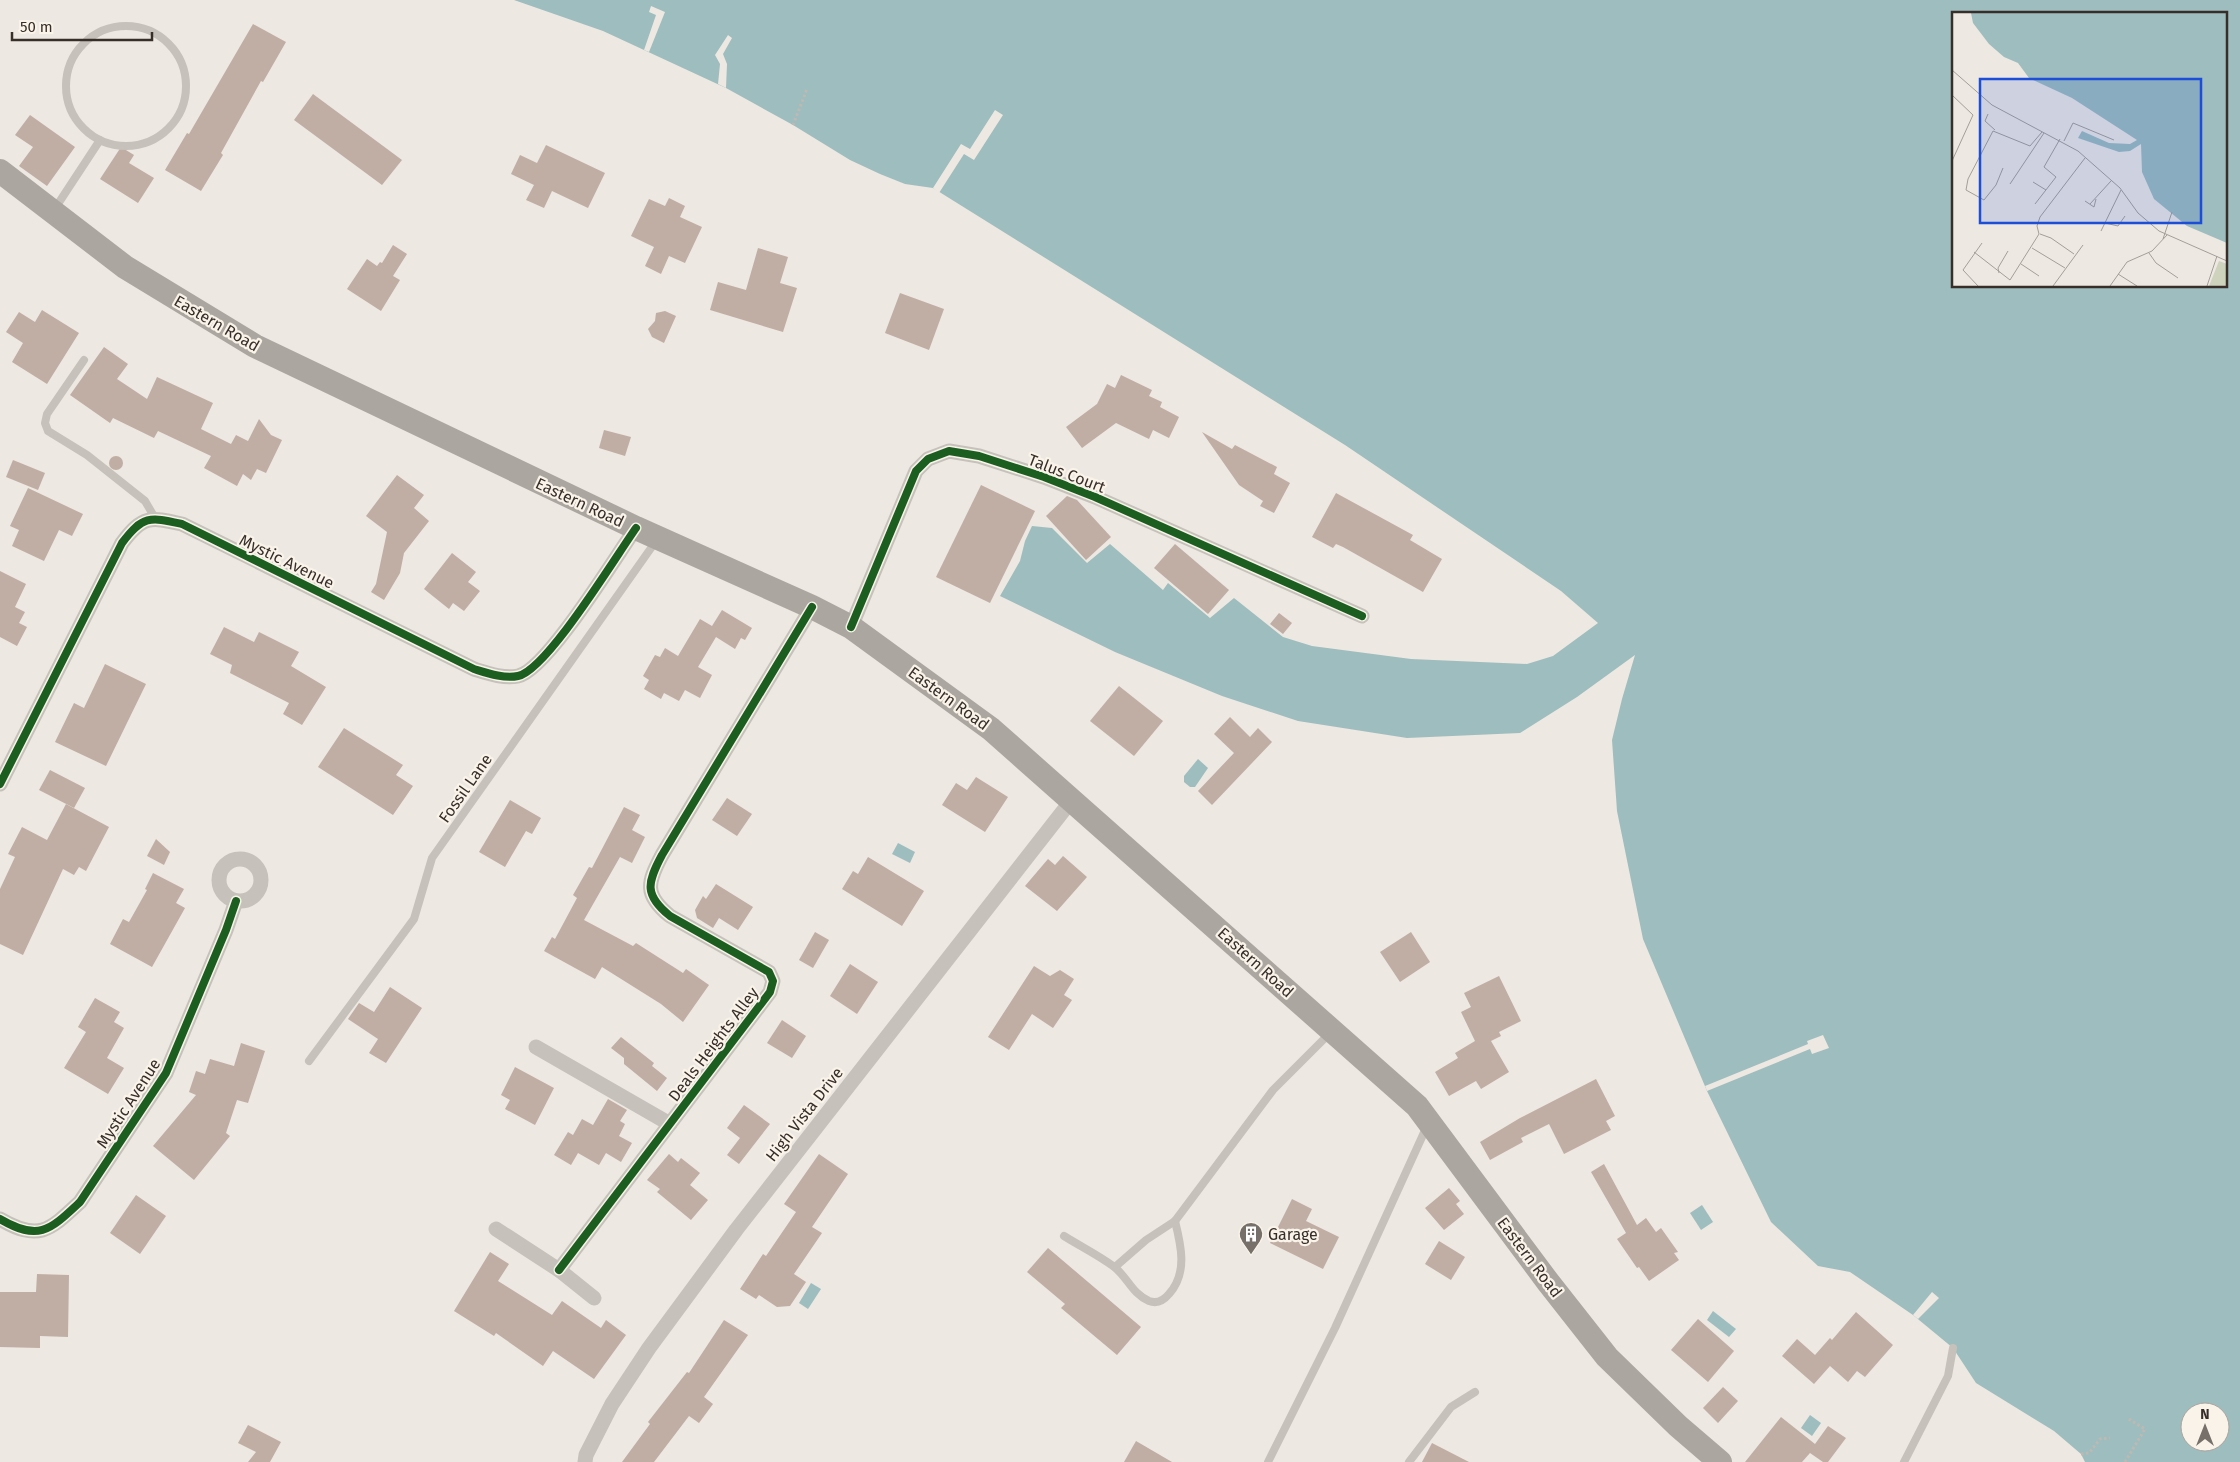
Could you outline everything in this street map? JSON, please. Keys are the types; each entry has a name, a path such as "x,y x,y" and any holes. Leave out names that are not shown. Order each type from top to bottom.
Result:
{"highway":[{"name":"Eastern Road","path":"0,171 125,267 255,346 636,528 812,606 851,627 991,728 1071,801 1096,820 1417,1106 1548,1282 1607,1357 1678,1426 1720,1462"}],"street":[{"name":"Talus Court","path":"851,627 916,471 928,459 948,452 979,456 1044,477 1095,497 1362,616"},
{"name":"Mystic Avenue","path":"155,518 182,524 474,669 505,676 519,676 533,669 566,630 636,528"},
{"path":"0,784 122,543 136,525 155,518"},
{"name":"Deals Heights Alley","path":"559,1270 770,992 773,981 769,972 670,916 656,905 649,889 654,870 812,606"},
{"name":"High Vista Drive","path":"585,1462 586,1455 612,1404 649,1348 736,1230 1071,801"},
{"name":"Mystic Avenue","path":"0,1219 25,1232 37,1232 48,1228 62,1219 80,1202 166,1073 226,930 236,901"},
{"path":"536,1047 670,1124"},
{"path":"496,1229 559,1270 594,1298"}],"lane":[{"path":"118,26 137,27 155,33 172,46 183,64 187,84 184,104 175,122 160,136 140,144 120,146 100,140 84,129 73,114 67,95 67,76 73,58 84,43 100,32 118,26"},
{"path":"53,212 100,140"},
{"path":"84,360 47,414 45,423 48,431 87,455 145,501 155,518"},
{"name":"Fossil Lane","path":"309,1061 414,918 432,858 659,537"},
{"path":"1115,1267 1146,1240 1175,1221 1273,1090 1332,1030"},
{"path":"1271,1461 1335,1328 1429,1122"},
{"path":"1064,1236 1115,1267 1140,1296 1151,1302 1166,1298 1174,1289 1181,1275 1182,1249 1175,1221"},
{"path":"1904,1462 1948,1376 1953,1348"},
{"path":"1409,1462 1451,1407 1475,1392"}],"path":[{"path":"793,125 807,89"},
{"path":"2125,1462 2145,1429 2127,1418"},
{"path":"2081,1454 2089,1453 2100,1439 2110,1438"}],"water":[{"path":"514,0 2240,0 2240,1462 2085,1462 2081,1454 2054,1431 1976,1383 1953,1348 1913,1315 1850,1272 1818,1266 1771,1222 1707,1091 1643,939 1617,811 1612,740 1635,655 1577,697 1520,733 1407,738 1298,721 1222,696 1115,652 1000,596 1020,561 1025,541 1032,526 1052,528 1087,563 1110,544 1163,590 1168,583 1210,618 1234,598 1283,637 1312,646 1411,659 1527,664 1553,656 1598,623 1561,591 1345,445 933,188 905,184 880,174 850,160 793,125 726,88 603,31"},
{"path":"1198,759 1208,768 1195,787 1190,787 1184,782 1184,776"},
{"path":"898,843 915,852 910,863 892,854"},
{"path":"1702,1205 1713,1222 1701,1230 1690,1213"},
{"path":"811,1283 821,1289 808,1309 799,1303"},
{"path":"1713,1311 1736,1329 1729,1337 1707,1320"},
{"path":"1810,1415 1821,1423 1812,1436 1801,1428"}],"pier":[{"path":"651,6 665,12 649,52 644,50 656,15 649,12"},
{"path":"728,35 732,38 723,54 727,64 726,88 718,84 720,64 715,55"},
{"path":"995,110 1003,115 974,160 964,154 939,193 933,188 961,144 970,149"},
{"path":"1823,1035 1829,1048 1812,1054 1810,1049 1707,1091 1705,1086 1808,1044 1807,1041"},
{"path":"1932,1292 1939,1298 1918,1319 1913,1315"}],"building":[{"path":"253,24 286,42 263,82 261,81 221,153 223,155 201,191 165,170 187,133 189,134"},
{"path":"313,94 402,160 382,185 294,120"},
{"path":"30,115 75,147 47,186 19,166 33,147 15,135"},
{"path":"546,145 605,173 588,208 552,191 544,208 526,200 534,185 511,174 520,155 537,163"},
{"path":"121,147 134,155 129,163 154,178 138,203 100,179"},
{"path":"669,198 685,206 680,217 702,227 685,263 669,256 661,274 645,266 654,247 631,236 649,199 665,206"},
{"path":"393,245 407,254 393,276 400,280 381,311 347,289 367,259 377,266 380,262 382,263"},
{"path":"758,248 788,257 780,283 797,288 783,332 710,310 718,282 746,290"},
{"path":"900,293 944,309 929,350 885,333"},
{"path":"42,310 79,333 47,384 12,362 23,343 6,332 19,312 35,322"},
{"path":"665,311 676,316 664,343 652,337 648,329 655,321 656,313"},
{"path":"104,347 128,364 117,379 147,399 157,377 213,403 201,429 231,444 236,435 248,441 259,419 271,435 282,440 266,473 257,469 251,480 243,474 237,486 204,468 211,456 158,431 154,438 113,418 110,423 70,395"},
{"path":"1121,375 1152,390 1149,396 1162,402 1160,407 1179,417 1169,438 1153,430 1149,439 1116,423 1082,448 1066,427 1097,404 1107,384 1115,388"},
{"path":"604,430 631,437 625,456 599,448"},
{"path":"1202,432 1232,449 1235,445 1277,467 1274,474 1290,483 1274,513 1260,506 1263,501 1239,485"},
{"path":"113,456 119,456 123,463 119,470 113,470 109,466 109,460"},
{"path":"13,460 45,473 38,490 6,477"},
{"path":"397,475 424,495 414,508 429,521 404,553 400,573 384,600 371,592 376,584 387,532 366,516"},
{"path":"981,485 1035,511 990,603 936,577"},
{"path":"28,488 83,514 72,536 59,530 44,561 12,546 19,530 10,526"},
{"path":"1336,493 1413,535 1410,540 1442,559 1423,592 1343,547 1336,544 1333,548 1312,537"},
{"path":"1067,496 1077,500 1111,537 1086,560 1046,516"},
{"path":"1175,544 1229,590 1208,614 1154,568"},
{"path":"452,553 476,572 468,582 480,591 464,611 453,603 449,609 424,589"},
{"path":"0,571 26,584 15,607 25,612 19,623 27,627 17,646 0,637"},
{"path":"722,610 752,628 745,640 741,638 735,649 716,637 698,667 712,675 700,698 685,690 679,701 664,693 661,699 644,689 649,680 643,676 655,655 660,657 665,648 678,656 700,619 712,626"},
{"path":"1279,613 1292,623 1283,634 1270,624"},
{"path":"224,627 254,642 259,632 299,652 291,666 326,687 302,725 283,714 289,703 230,673 232,665 210,654"},
{"path":"105,664 146,684 106,766 55,742 74,703 84,708"},
{"path":"1119,686 1163,721 1134,756 1090,721"},
{"path":"1230,717 1250,737 1258,728 1272,742 1212,805 1198,791 1234,753 1214,734"},
{"path":"344,728 403,765 396,775 413,786 393,815 318,767"},
{"path":"50,770 85,788 74,808 39,790"},
{"path":"976,777 1008,797 985,832 942,805 956,783 967,790"},
{"path":"727,798 752,814 737,836 712,820"},
{"path":"510,800 541,818 532,834 526,831 505,867 479,852"},
{"path":"66,804 109,827 86,871 79,867 74,875 63,869 23,955 0,944 0,889 15,857 8,854 22,827 47,840"},
{"path":"624,807 640,815 632,830 645,837 632,863 620,857 584,920 633,946 636,943 683,973 686,969 709,985 683,1022 661,1004 602,967 595,979 544,951 552,937 555,939 577,898 573,895 589,867 592,868"},
{"path":"156,839 170,852 164,865 147,856"},
{"path":"1063,856 1087,877 1057,911 1025,886 1048,859 1055,865"},
{"path":"868,857 924,891 902,926 842,889 853,871 858,874"},
{"path":"153,873 184,889 176,903 185,908 152,967 110,944 123,919 129,922 147,890 145,889"},
{"path":"716,884 753,907 738,930 719,918 713,928 697,918 695,910 703,896 706,899"},
{"path":"815,932 829,940 813,968 799,960"},
{"path":"1411,932 1430,962 1400,982 1380,952"},
{"path":"850,964 878,982 857,1014 830,996"},
{"path":"1034,966 1050,976 1060,970 1074,979 1064,995 1072,1000 1053,1028 1032,1014 1009,1050 988,1037"},
{"path":"1499,976 1521,1021 1499,1032 1501,1036 1491,1041 1509,1072 1481,1089 1476,1081 1449,1096 1435,1072 1458,1058 1455,1053 1475,1041 1461,1012 1471,1007 1464,993"},
{"path":"390,987 422,1008 386,1063 369,1053 378,1039 348,1019 359,1003 374,1012"},
{"path":"95,998 120,1012 114,1022 124,1028 107,1058 124,1068 108,1094 64,1068 86,1032 78,1027"},
{"path":"782,1020 806,1036 792,1058 767,1043"},
{"path":"621,1037 654,1063 652,1066 667,1078 657,1091 624,1064 624,1058 611,1048"},
{"path":"241,1043 265,1051 248,1103 237,1100 226,1133 230,1136 194,1180 153,1146 196,1095 189,1092 196,1071 205,1074 210,1059 234,1066"},
{"path":"515,1067 554,1088 535,1125 505,1109 510,1100 501,1095"},
{"path":"1596,1079 1615,1116 1606,1121 1611,1130 1564,1154 1549,1124 1521,1138 1523,1142 1490,1160 1480,1142 1520,1118"},
{"path":"608,1099 627,1110 620,1121 625,1124 619,1136 632,1143 621,1162 606,1153 599,1165 578,1153 571,1165 554,1155 568,1132 573,1135 582,1119 593,1125"},
{"path":"744,1105 770,1124 739,1164 727,1155 740,1138 727,1128"},
{"path":"669,1154 678,1162 681,1158 700,1173 690,1185 708,1200 691,1220 657,1192 660,1189 647,1180"},
{"path":"819,1154 848,1174 812,1227 822,1233 794,1274 806,1282 790,1306 777,1307 759,1295 756,1299 740,1289 763,1254 766,1256 796,1212 784,1204"},
{"path":"1604,1164 1637,1225 1646,1218 1656,1232 1661,1228 1678,1252 1674,1253 1679,1260 1649,1281 1639,1267 1637,1268 1617,1239 1626,1233 1591,1172"},
{"path":"1449,1188 1460,1201 1456,1204 1464,1214 1444,1230 1425,1208"},
{"path":"136,1195 166,1216 140,1254 110,1233"},
{"path":"1292,1199 1312,1209 1306,1221 1339,1237 1323,1269 1270,1243"},
{"path":"1439,1241 1465,1257 1451,1280 1425,1264"},
{"path":"1048,1248 1141,1327 1117,1355 1061,1308 1065,1304 1027,1272"},
{"path":"490,1252 509,1264 498,1281 552,1315 562,1301 601,1328 606,1320 626,1335 594,1379 553,1351 543,1366 496,1333 494,1336 454,1311"},
{"path":"37,1274 69,1275 68,1337 40,1336 40,1348 0,1347 0,1292 36,1292"},
{"path":"1856,1312 1893,1345 1865,1377 1857,1371 1848,1382 1830,1366 1814,1384 1782,1356 1797,1339 1815,1355 1830,1338 1832,1340"},
{"path":"1698,1319 1734,1351 1708,1382 1671,1350"},
{"path":"724,1320 748,1335 704,1397 713,1404 699,1423 689,1416 654,1462 622,1462 650,1424 648,1422 687,1372 689,1373"},
{"path":"1723,1387 1738,1401 1718,1423 1703,1408"},
{"path":"1781,1417 1815,1444 1828,1426 1846,1438 1828,1462 1823,1462 1810,1453 1802,1462 1745,1462"},
{"path":"248,1425 281,1442 270,1462 248,1462 256,1452 238,1443"},
{"path":"1136,1441 1172,1462 1124,1462"},
{"path":"1432,1443 1469,1462 1422,1462"}],"cycle path":[{"path":"851,627 916,471 928,459 949,451 979,456 1044,477 1095,497 1362,616"},
{"path":"0,784 122,543 136,527 148,520 162,520 182,524 474,669 507,677 518,676 531,669 546,654 563,634 636,528"},
{"path":"559,1270 770,992 773,981 769,972 670,916 656,902 652,895 651,881 662,855 812,607"},
{"path":"0,1219 25,1230 43,1230 60,1220 80,1202 166,1073 226,930 236,901"}],"place":[{"name":"Garage","path":"1251,1255"}]}
